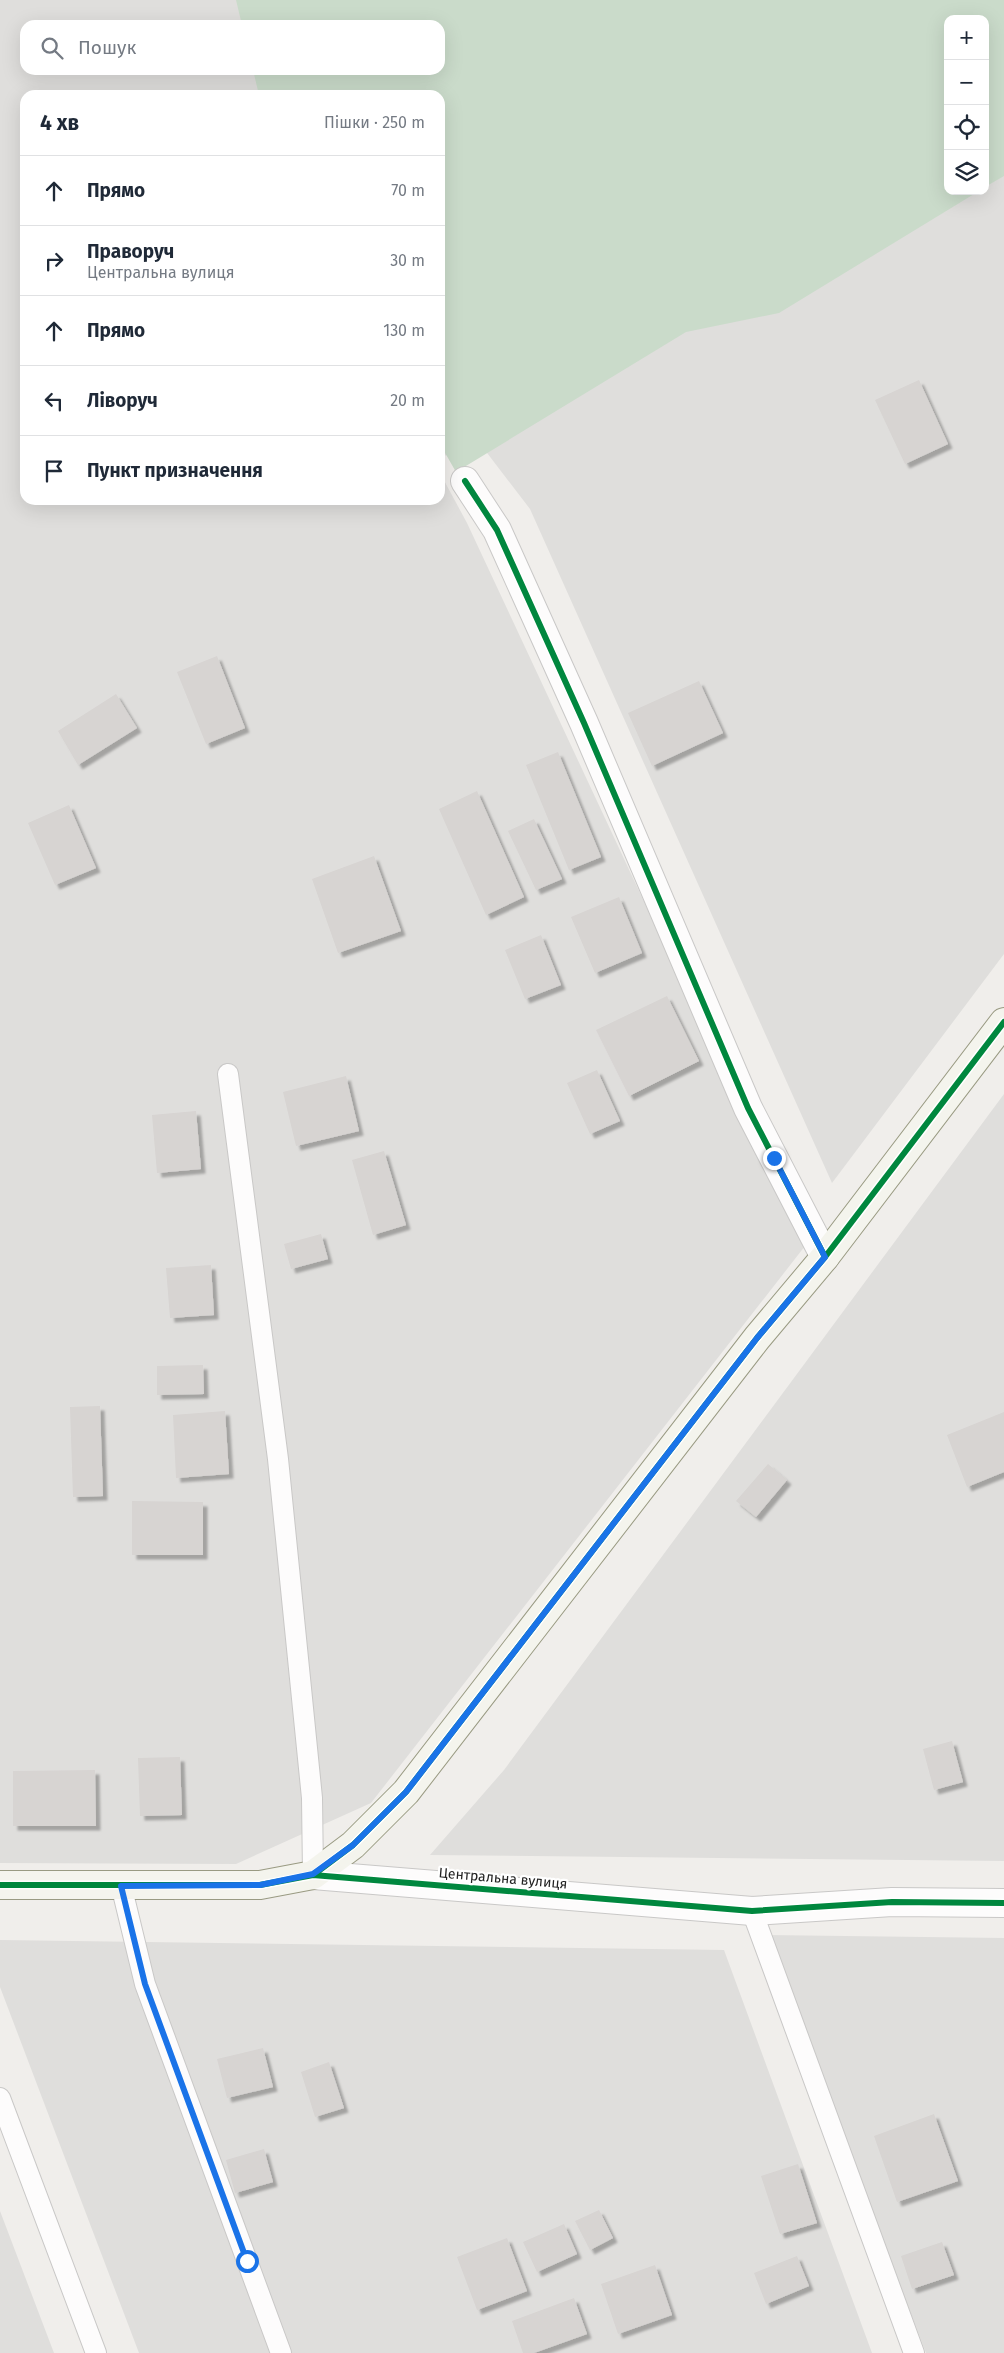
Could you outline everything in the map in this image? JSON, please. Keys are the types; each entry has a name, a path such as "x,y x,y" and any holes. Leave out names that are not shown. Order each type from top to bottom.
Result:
{"street":[{"path":"465,481 497,530 584,723 748,1108 825,1257"},
{"path":"313,1874 353,1845 406,1792 757,1338 825,1257 1004,1022"},
{"name":"Центральна вулиця","path":"0,1885 260,1885 313,1874 752,1911 892,1902 1004,1903"}],"lane":[{"path":"228,1074 278,1459 312,1798 313,1874"},
{"path":"121,1886 145,1984 281,2353"},
{"path":"752,1911 914,2353"},
{"path":"0,2098 96,2353"}],"shaded area":[{"path":"0,0 1004,0 1004,954 832,1183 530,509 481,445 445,456 445,90 20,90 20,505 445,505 445,482 467,523 805,1246 371,1803 236,1864 0,1863"},
{"path":"1004,1094 1004,1861 430,1855 504,1770"},
{"path":"766,1935 1004,1938 1004,2353 926,2353"},
{"path":"0,1940 724,1950 872,2353 139,2353 0,1987"},
{"path":"0,2211 54,2353 0,2353"}],"green space":[{"path":"236,0 1004,0 1004,176 989,185 989,15 944,15 944,195 972,195 779,313 686,332 456,472 445,453 445,90 258,90 254,75 445,75 445,20 241,20"}],"building":[{"path":"919,380 948,444 905,464 875,400"},
{"path":"217,656 245,728 206,744 177,672"},
{"path":"699,681 723,733 652,766 628,713"},
{"path":"116,694 137,728 78,765 58,731"},
{"path":"558,752 601,857 569,870 526,765"},
{"path":"477,791 524,897 486,915 439,809"},
{"path":"69,805 96,868 55,885 28,823"},
{"path":"534,819 562,879 536,890 508,831"},
{"path":"374,856 401,931 338,953 312,879"},
{"path":"619,897 642,953 595,973 571,917"},
{"path":"541,935 561,985 525,999 505,950"},
{"path":"667,996 699,1061 629,1096 596,1030"},
{"path":"597,1070 620,1121 590,1134 567,1083"},
{"path":"346,1076 359,1131 296,1146 283,1092"},
{"path":"196,1111 201,1169 157,1173 152,1115"},
{"path":"384,1151 406,1225 373,1235 352,1160"},
{"path":"321,1234 328,1259 291,1269 284,1244"},
{"path":"211,1265 214,1315 170,1318 166,1268"},
{"path":"203,1365 204,1394 157,1395 157,1366"},
{"path":"100,1406 103,1496 73,1497 70,1407"},
{"path":"225,1411 229,1474 176,1478 173,1415"},
{"path":"1004,1412 1004,1472 967,1487 947,1435"},
{"path":"768,1464 787,1480 756,1517 736,1501"},
{"path":"132,1501 203,1502 203,1555 132,1555"},
{"path":"952,1741 963,1782 934,1790 923,1749"},
{"path":"180,1757 182,1815 140,1816 138,1758"},
{"path":"95,1770 96,1826 13,1826 13,1771"},
{"path":"263,2048 273,2087 227,2098 217,2059"},
{"path":"329,2062 344,2108 315,2117 301,2072"},
{"path":"934,2114 958,2181 897,2202 874,2136"},
{"path":"264,2149 273,2182 235,2193 226,2160"},
{"path":"798,2164 817,2223 780,2234 761,2176"},
{"path":"599,2210 613,2238 590,2250 575,2221"},
{"path":"564,2224 577,2254 537,2272 523,2242"},
{"path":"507,2238 527,2291 477,2310 457,2257"},
{"path":"942,2242 954,2275 912,2289 901,2256"},
{"path":"797,2256 809,2286 766,2304 754,2273"},
{"path":"655,2265 672,2315 618,2334 601,2284"},
{"path":"574,2298 587,2334 534,2353 523,2353 512,2321"}],"cycle path":[{"path":"465,481 497,530 584,723 748,1108 825,1257"},
{"path":"313,1875 353,1845 406,1792 757,1338 825,1257 1004,1022"},
{"path":"0,1885 260,1885 313,1875 752,1911 892,1902 1004,1903"}],"route":[{"path":"247,2261 145,1984 121,1886 260,1885 313,1874 353,1845 406,1792 652,1472 757,1338 825,1257 774,1158"}]}
